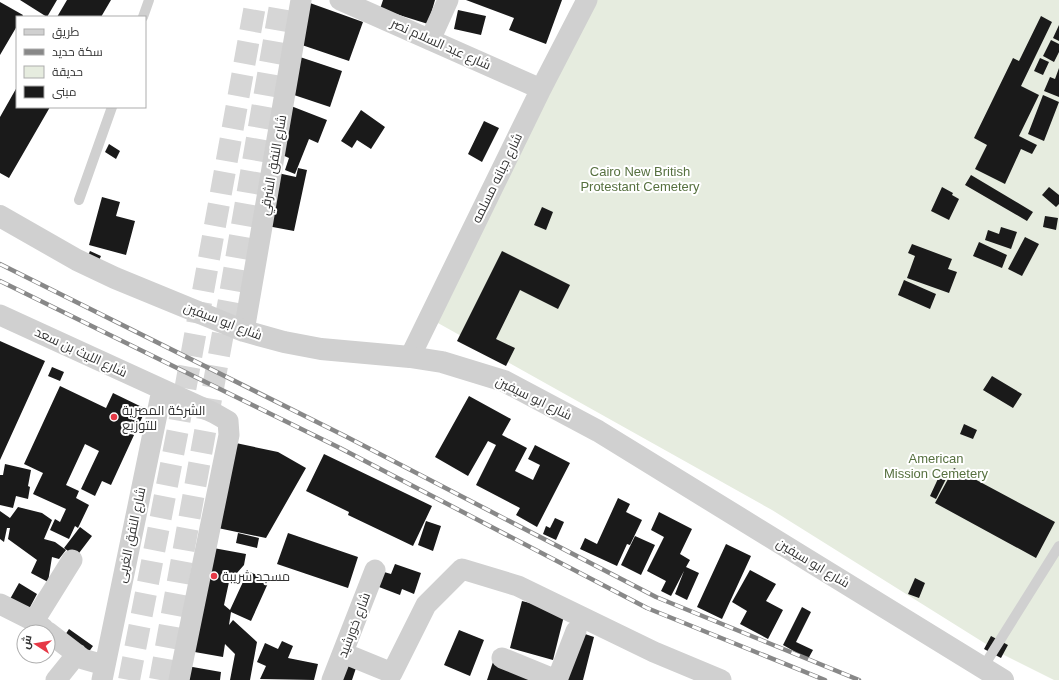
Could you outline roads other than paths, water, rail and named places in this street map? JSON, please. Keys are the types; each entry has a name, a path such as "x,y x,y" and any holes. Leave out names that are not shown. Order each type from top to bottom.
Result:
{"street":[{"name":"شارع النفق الشرقي","path":"244,331 301,0"},
{"name":"شارع عبد السلام نصر","path":"340,0 376,8 430,40 541,89"},
{"path":"430,40 448,0"},
{"name":"شارع جبانه مسلمه","path":"410,357 541,89 587,0"},
{"name":"شارع ابو سيفين","path":"0,216 77,260 115,278 244,331 284,342 321,349 410,357 442,362 504,381 598,431 814,563 982,669 1003,680"},
{"name":"شارع الليث بن سعد","path":"0,315 214,413 228,421 229,435 179,680"},
{"name":"شارع النفق الغربى","path":"103,672 162,390"},
{"path":"45,624 72,560"},
{"path":"343,653 392,673 426,605 462,569 518,586 654,652 721,680"},
{"name":"شارع خورشيد","path":"332,680 375,570"},
{"path":"0,604 34,624"},
{"path":"502,658 556,680 576,631"},
{"path":"56,639 103,672"},
{"path":"56,680 77,654"}],"lane":[{"path":"143,16 149,0"},
{"path":"79,200 112,108"},
{"path":"982,669 1059,546"}],"tunnel":[{"path":"129,680 178,429 256,0"},
{"path":"160,680 229,300 281,0"}],"railway":[{"path":"0,264 345,436 656,597 859,680"},
{"path":"0,281 340,448 647,608 825,680"}],"place":[{"name":"الشركة المصرية للتوزيع","path":"114,417"},
{"name":"مسجد شريبة","path":"214,576"}],"park label":[{"name":"Cairo New British Protestant Cemetery","path":"640,178"},
{"name":"American Mission Cemetery","path":"936,466"}]}
